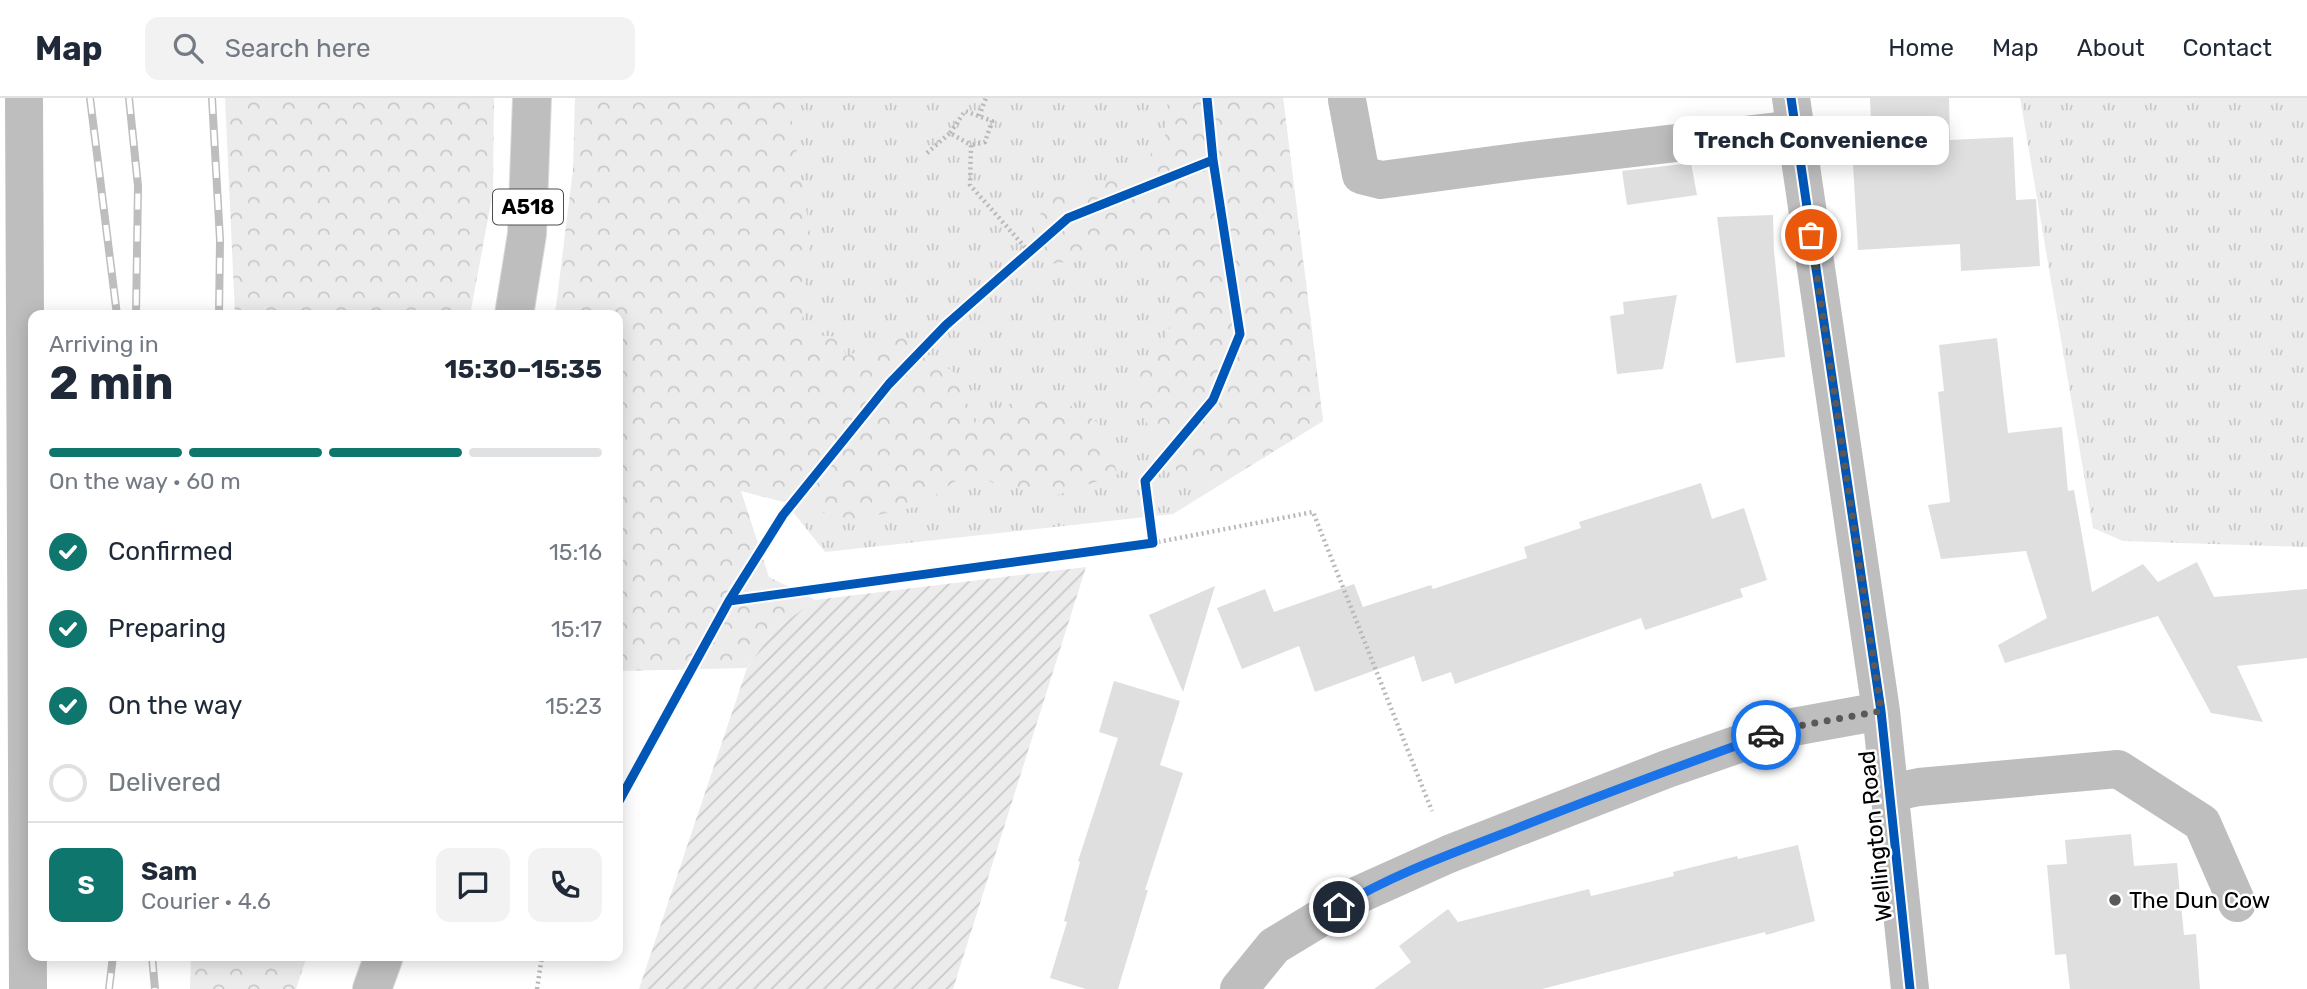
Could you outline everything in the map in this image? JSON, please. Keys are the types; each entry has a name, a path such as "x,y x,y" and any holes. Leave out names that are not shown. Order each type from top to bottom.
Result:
{"main road":[{"path":"24,98 13,338 28,989"},
{"name":"A518","path":"515,310 527,234 532,98"},
{"path":"1347,100 1361,175 1381,180 1523,161 1793,113"},
{"name":"Wellington Road","path":"1793,113 1881,711 1910,989"},
{"path":"1239,989 1274,946 1360,894 1449,854 1667,769 1782,729 1881,711"},
{"path":"1889,793 1919,787 2118,769 2202,823 2237,903"},
{"path":"372,989 382,961"}],"path":[{"path":"979,116 986,98"},
{"path":"926,153 950,133 965,111 992,121 985,142 971,145 950,133"},
{"path":"971,145 970,185 1030,253"},
{"path":"1019,262 1039,244"},
{"path":"1140,545 1313,512 1449,854"},
{"path":"1152,531 1153,543"},
{"path":"537,989 541,961"}],"green space":[{"path":"225,98 494,98 493,192 471,310 235,310"},
{"path":"575,98 788,98 810,233 801,334 840,337 846,356 900,336 955,373 975,423 1041,387 1097,422 1118,474 1055,496 993,483 971,470 920,506 854,520 741,491 769,577 815,600 773,631 747,668 623,671 623,310 556,310 573,169"},
{"path":"741,98 1283,98 1323,421 1173,514 825,552 735,440"},
{"path":"1168,98 1283,98 1323,421 1222,483 1181,477 1135,401 1135,364 1163,349 1177,300 1176,249 1049,264 1036,229 1045,199 1135,173 1165,137"},
{"path":"2020,98 2307,98 2307,547 2123,541 2093,528"},
{"path":"1086,567 953,989 639,989 747,668 773,631 815,600"},
{"path":"191,961 305,961 296,989 190,989"}],"building":[{"path":"1870,98 1949,98 1950,140 2013,137 2016,200 2036,199 2040,266 1961,271 1960,244 1858,250 1852,147 1872,145"},
{"path":"1691,163 1697,195 1627,205 1622,171"},
{"path":"1773,215 1785,357 1736,363 1717,217"},
{"path":"1677,295 1663,369 1617,374 1610,316 1624,314 1623,302"},
{"path":"1997,338 2008,433 2062,427 2068,491 2074,490 2092,592 2143,564 2158,582 2197,562 2214,597 2307,589 2307,658 2237,666 2263,722 2211,713 2158,616 2005,663 1998,645 2047,618 2026,551 1941,559 1928,505 1950,502 1938,392 1944,391 1939,345"},
{"path":"1701,483 1712,519 1744,508 1767,580 1740,589 1743,597 1645,630 1641,618 1455,684 1451,672 1422,682 1414,656 1315,692 1299,646 1242,669 1217,608 1265,589 1274,612 1354,584 1363,607 1431,585 1433,589 1527,558 1524,547 1581,528 1579,522"},
{"path":"1215,586 1183,692 1149,615"},
{"path":"1114,681 1180,701 1160,765 1183,773 1145,890 1148,890 1118,989 1086,989 1050,978 1067,922 1064,921 1080,862 1078,861 1118,738 1099,732"},
{"name":"The Dun Cow","path":"2131,834 2134,866 2177,863 2184,935 2196,934 2200,989 2070,989 2066,954 2055,955 2047,865 2067,864 2065,840"},
{"path":"1798,845 1815,921 1542,989 1374,989 1411,962 1399,946 1448,909 1458,922 1589,889 1591,896 1674,876 1673,872 1737,856 1738,859"}],"railway":[{"path":"90,98 116,310"},
{"path":"129,98 138,186 136,310"},
{"path":"212,98 220,240 219,310"},
{"path":"109,989 112,961"},
{"path":"152,961 155,989"}],"cycle path":[{"path":"729,601 1153,543 1145,481 1213,400 1240,334 1213,160 1207,98"},
{"path":"1791,98 1881,711 1910,989"},
{"path":"623,794 729,601 783,515 889,384 946,325 1068,218 1213,160"}],"way so far":[{"path":"1766,735 1782,729 1881,711 1811,235"}],"place":[{"name":"Trench Convenience","path":"1811,235"},
{"name":"The Dun Cow","path":"2115,900"}],"route":[{"path":"1339,907 1360,894 1449,854 1667,769 1766,735"}]}
